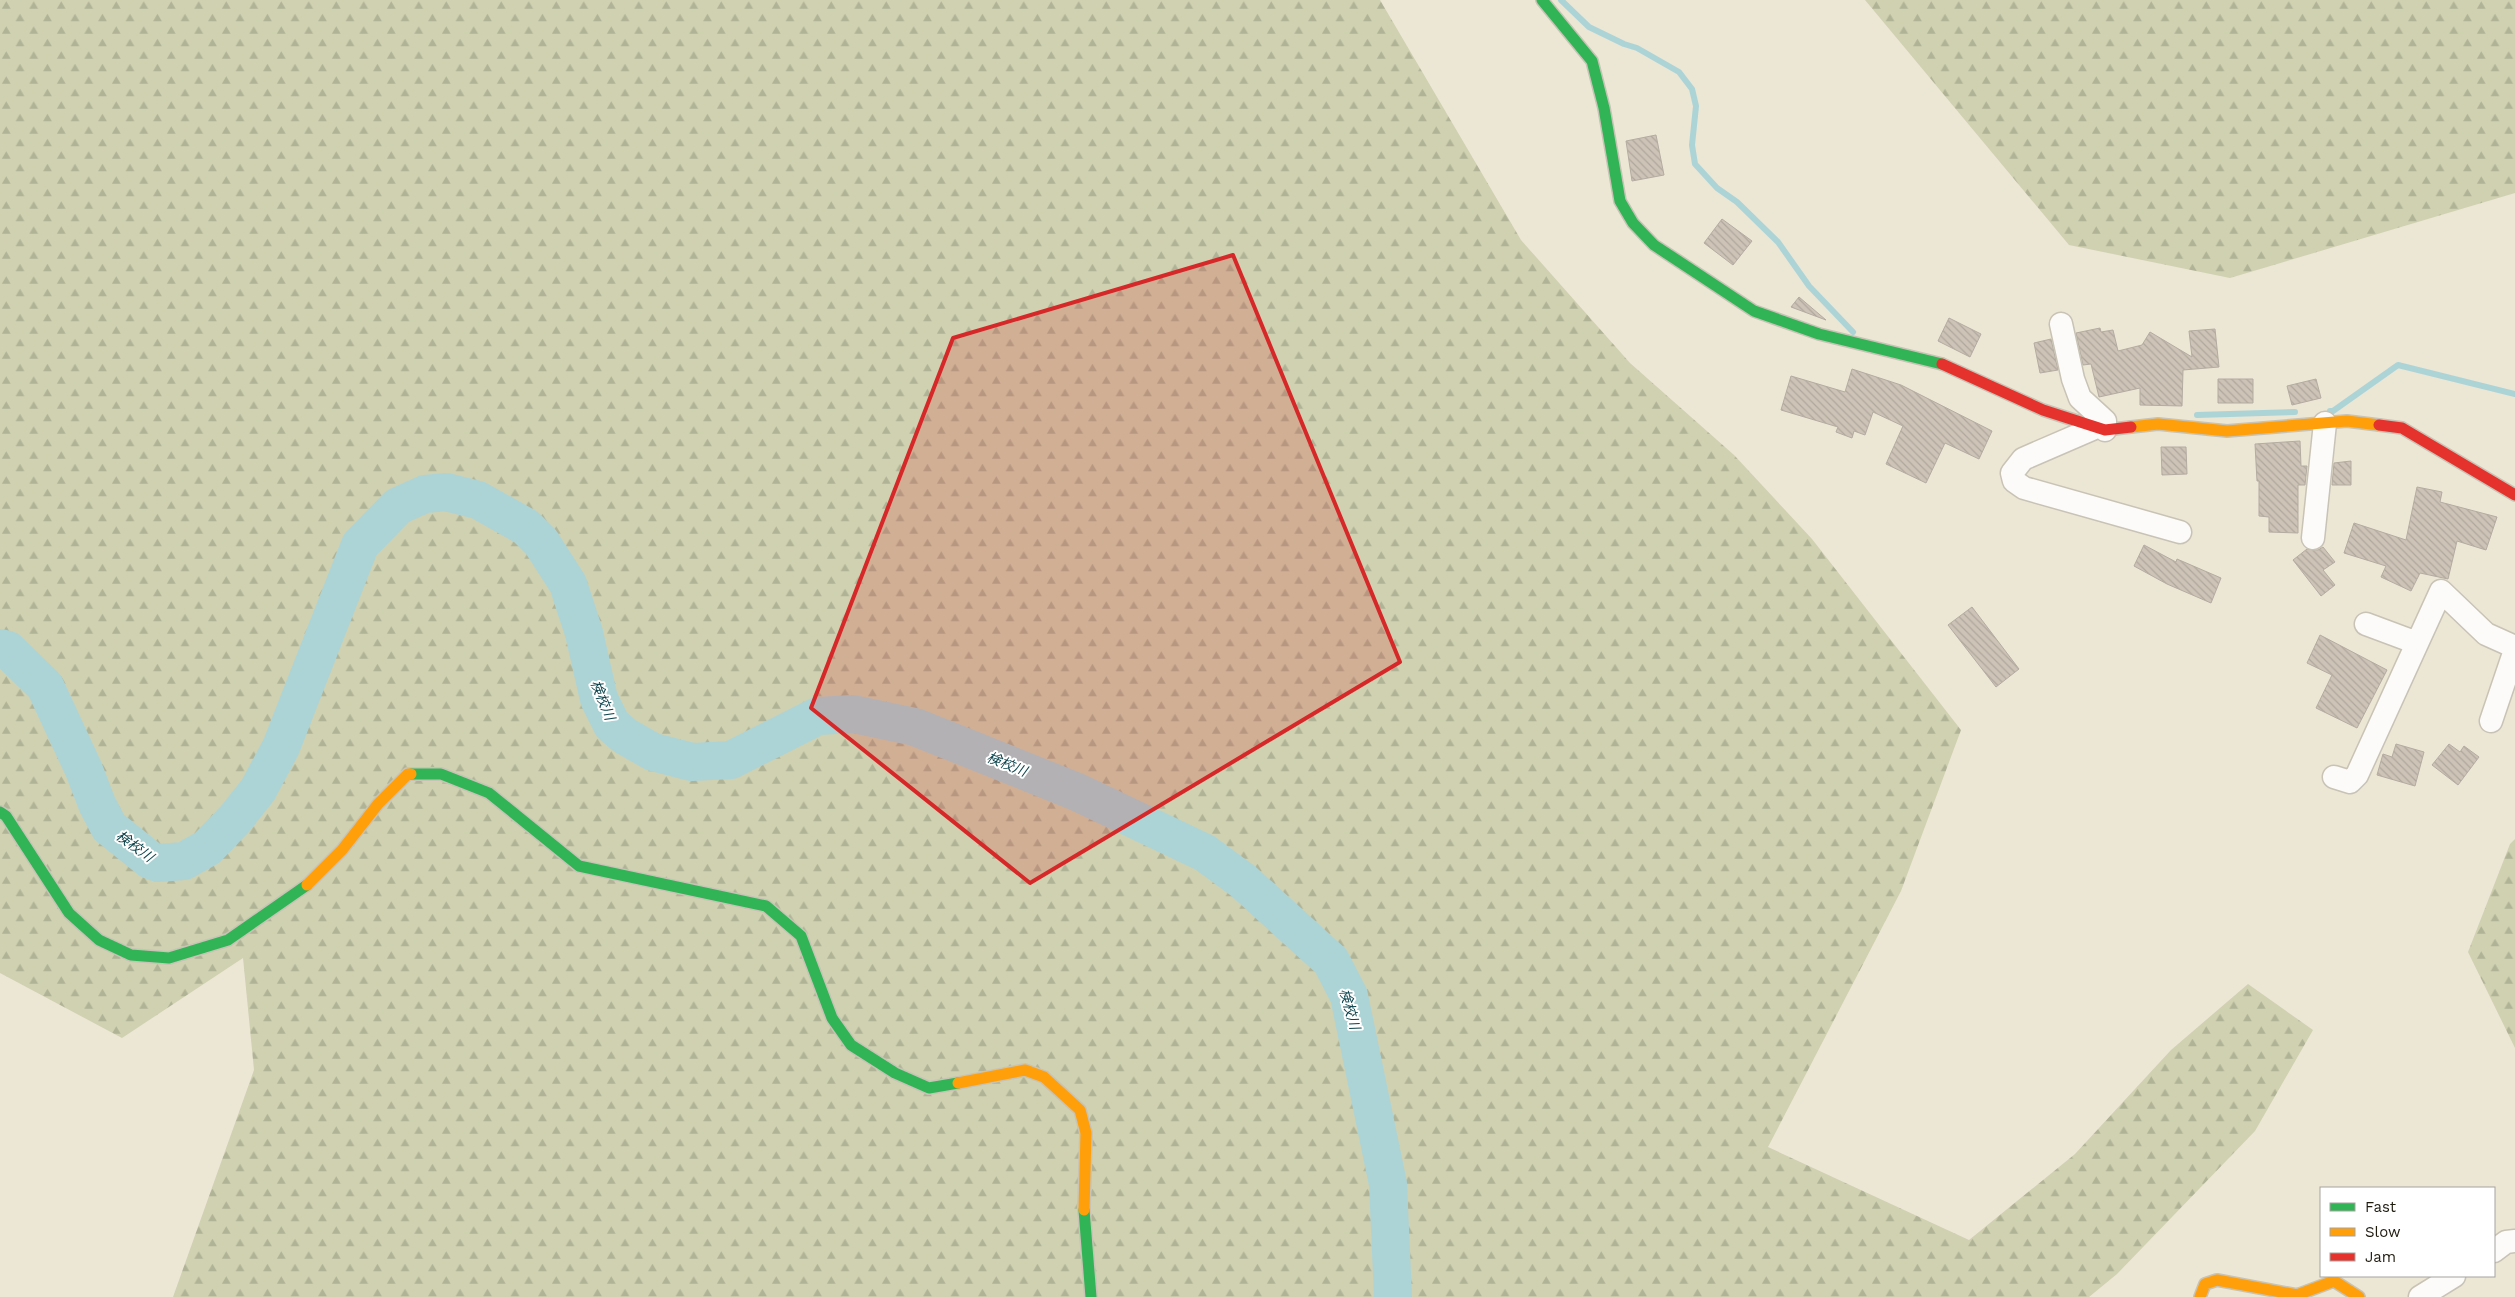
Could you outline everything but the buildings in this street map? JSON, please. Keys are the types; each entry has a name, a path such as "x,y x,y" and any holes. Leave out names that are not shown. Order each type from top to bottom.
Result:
{"street":[{"path":"1542,0 1592,61 1604,108 1620,201 1633,223 1654,245 1754,311 1819,334 1944,364 2043,410 2099,421 2158,424 2227,431 2347,421 2402,428 2515,494"},
{"path":"2060,324 2073,379 2080,398 2099,421"},
{"path":"2099,421 2023,459 2012,473 2014,481 2024,488 2180,532"},
{"path":"2313,538 2325,423"},
{"path":"2334,777 2350,782 2357,775 2441,591 2486,634 2515,648 2491,721"},
{"path":"2366,624 2417,643"},
{"path":"0,812 6,816 69,913 99,940 130,955 169,958 228,940 311,883 342,850 378,804 408,774 441,774 489,793 579,866 766,906 801,936 832,1018 851,1045 894,1073 929,1088 1025,1070 1044,1076 1080,1110 1086,1133 1083,1194 1091,1297"},
{"path":"2495,1250 2506,1242 2515,1241"},
{"path":"2420,1297 2452,1277"},
{"path":"2200,1297 2205,1284 2217,1280 2297,1295 2334,1281 2359,1297"}],"highlighted area":[{"path":"1233,255 1400,662 1030,883 811,708 953,338"}],"green space":[{"path":"0,0 1380,0 1521,240 1630,363 1734,455 1812,539 1961,730 1901,891 1768,1147 1969,1240 2075,1154 2171,1050 2248,984 2313,1030 2255,1131 2117,1274 2089,1297 173,1297 254,1070 243,958 122,1038 0,973"},
{"path":"1865,0 2515,0 2515,193 2230,278 2069,245"},
{"path":"2515,839 2515,1048 2468,952 2510,844"}],"waterway":[{"path":"1561,0 1589,27 1624,44 1637,48 1679,72 1692,89 1696,106 1692,145 1695,164 1717,188 1737,202 1778,242 1809,286 1853,332"},
{"path":"2330,411 2333,411 2398,365 2515,394"},
{"path":"2197,415 2295,412"},
{"name":"検校川","path":"0,648 8,650 45,686 109,827 150,860 158,863 184,861 207,848 235,819 258,790 281,747 360,545 398,506 425,494 446,492 478,500 526,527 541,542 568,584 584,633 599,699 612,725 625,736 653,752 692,762 731,760 818,716 853,714 915,727 1077,792 1205,853 1243,881 1331,961 1349,996 1388,1184 1393,1297"}],"traffic: fast":[{"path":"1542,0 1592,61 1604,108 1620,201 1633,223 1654,245 1754,311 1819,334 1942,364"},
{"path":"411,774 441,774 489,793 579,866 766,906 801,936 832,1018 851,1045 895,1073 929,1088 958,1083"},
{"path":"0,812 6,816 69,913 99,940 131,955 169,958 228,940 307,885"},
{"path":"1084,1210 1091,1297"}],"traffic: slow":[{"path":"2131,427 2158,424 2227,431 2347,421 2379,425"},
{"path":"307,885 342,850 378,804 408,774 411,774"},
{"path":"958,1083 1025,1070 1044,1077 1080,1110 1086,1133 1084,1210"},
{"path":"2200,1297 2205,1284 2217,1280 2297,1295 2334,1281 2359,1297"}],"traffic: jam":[{"path":"1942,364 2043,410 2105,430 2131,427"},
{"path":"2379,425 2402,428 2515,495"}]}
